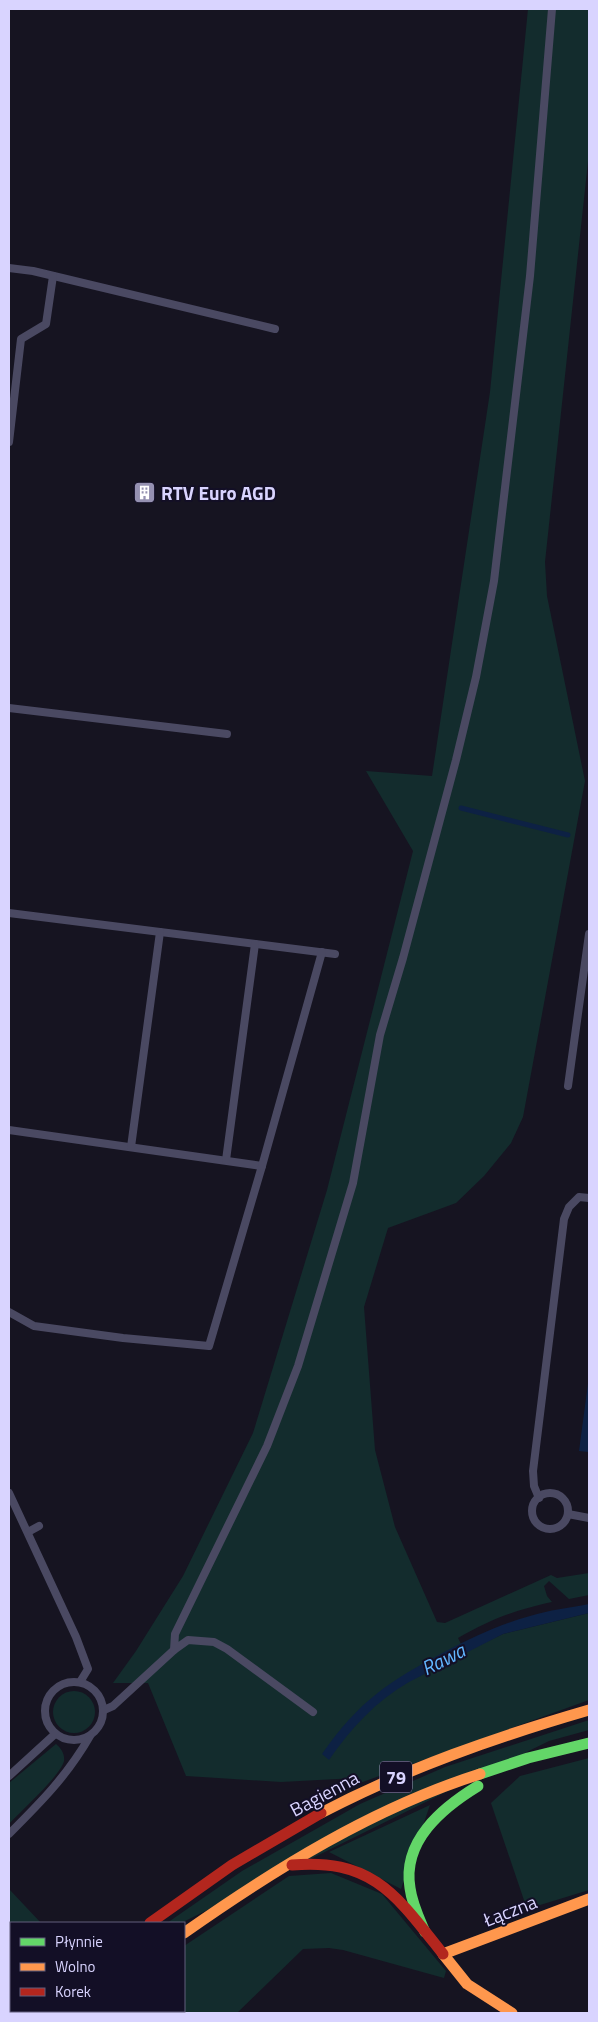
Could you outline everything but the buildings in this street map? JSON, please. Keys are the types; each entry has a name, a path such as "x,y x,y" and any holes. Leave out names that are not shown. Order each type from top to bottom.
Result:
{"main road":[{"name":"Bagienna","path":"151,1922 194,1891 260,1848 369,1789 462,1750 589,1710"},
{"name":"79","path":"185,1933 258,1883 288,1865 344,1833 412,1800 518,1761 589,1743"},
{"path":"425,1932 413,1903 409,1884 411,1861 418,1839 434,1817 455,1800 518,1761"},
{"path":"288,1865 332,1864 362,1873 385,1886 467,1984 512,2013"},
{"name":"Łączna","path":"443,1954 589,1899"}],"lane":[{"path":"174,1650 175,1634 267,1446 298,1366 353,1183 380,1035 403,958 456,760 471,695 494,581 505,488 530,276 552,9"},
{"path":"9,268 53,276 275,329"},
{"path":"9,442 21,340 46,324 53,276"},
{"path":"9,708 227,734"},
{"path":"9,912 334,954"},
{"path":"131,1147 160,932"},
{"path":"568,1086 589,934"},
{"path":"226,1160 255,944"},
{"path":"9,1312 34,1326 123,1338 209,1346 322,952"},
{"path":"9,1130 262,1166"},
{"path":"539,1498 534,1486 533,1471 564,1219 569,1207 579,1197 589,1198"},
{"path":"9,1493 76,1637 88,1669 80,1682"},
{"path":"550,1493 556,1494 566,1502 568,1514 562,1525 557,1528 544,1528 539,1525 533,1515 535,1503 539,1498 550,1493"},
{"path":"568,1514 589,1518"},
{"path":"28,1532 39,1526"},
{"path":"104,1710 113,1706 174,1650 188,1640 214,1642 227,1649 313,1712"},
{"path":"70,1682 80,1682 97,1692 104,1710 98,1729 82,1740 72,1741 63,1739 49,1727 45,1718 47,1698 53,1690 70,1682"},
{"path":"9,1776 55,1734"},
{"path":"9,1834 49,1794 74,1764 90,1736"}],"green space":[{"path":"528,9 589,9 589,152 545,562 547,596 585,781 523,1117 511,1143 484,1176 456,1203 388,1228 364,1307 375,1450 395,1527 437,1622 445,1623 551,1575 557,1578 589,1573 589,1595 569,1599 549,1581 544,1586 547,1596 552,1602 526,1608 504,1616 481,1625 458,1638 465,1652 503,1634 589,1613 589,1700 360,1783 356,1778 281,1782 186,1776 148,1683 113,1683 136,1651 183,1576 253,1433 327,1190 413,851 366,771 432,776 490,392"},
{"path":"74,1691 89,1697 95,1712 89,1727 74,1733 59,1727 53,1712 59,1697"},
{"path":"589,1720 589,1730 549,1741 183,1922 168,1922 242,1871 360,1804 445,1767"},
{"path":"56,1744 64,1756 61,1767 48,1784 9,1824 9,1783"},
{"path":"589,1758 589,1890 527,1909 491,1803 520,1776"},
{"path":"430,1805 401,1889 329,1852"},
{"path":"331,1873 382,1894 446,1971 444,1978 343,1950 329,1948 303,1949 237,2013 102,2013 185,2012 185,1945 289,1876"},
{"path":"9,1889 40,1922 10,1922 10,2012 16,2012 9,2013"}],"water":[{"path":"589,1376 589,1452 579,1451"},
{"name":"Rawa","path":"589,1604 589,1613 503,1634 409,1682 397,1689 365,1716 329,1760 322,1754 349,1719 376,1694 426,1662 487,1631 519,1619 544,1612"}],"waterway":[{"path":"461,808 568,835"}],"traffic: fast":[{"path":"480,1774 528,1758 589,1743"},
{"path":"425,1932 411,1894 409,1871 412,1855 419,1841 439,1816 478,1786"}],"traffic: slow":[{"path":"321,1813 386,1782 452,1755 520,1731 589,1710"},
{"path":"185,1932 289,1864 363,1822 401,1804 480,1774"},
{"path":"512,2013 467,1984 443,1954 589,1899"}],"traffic: jam":[{"path":"151,1922 232,1865 321,1813"},
{"path":"292,1865 320,1864 343,1868 363,1875 381,1885 411,1915 443,1954"}],"place":[{"name":"RTV Euro AGD","path":"145,492"}]}
